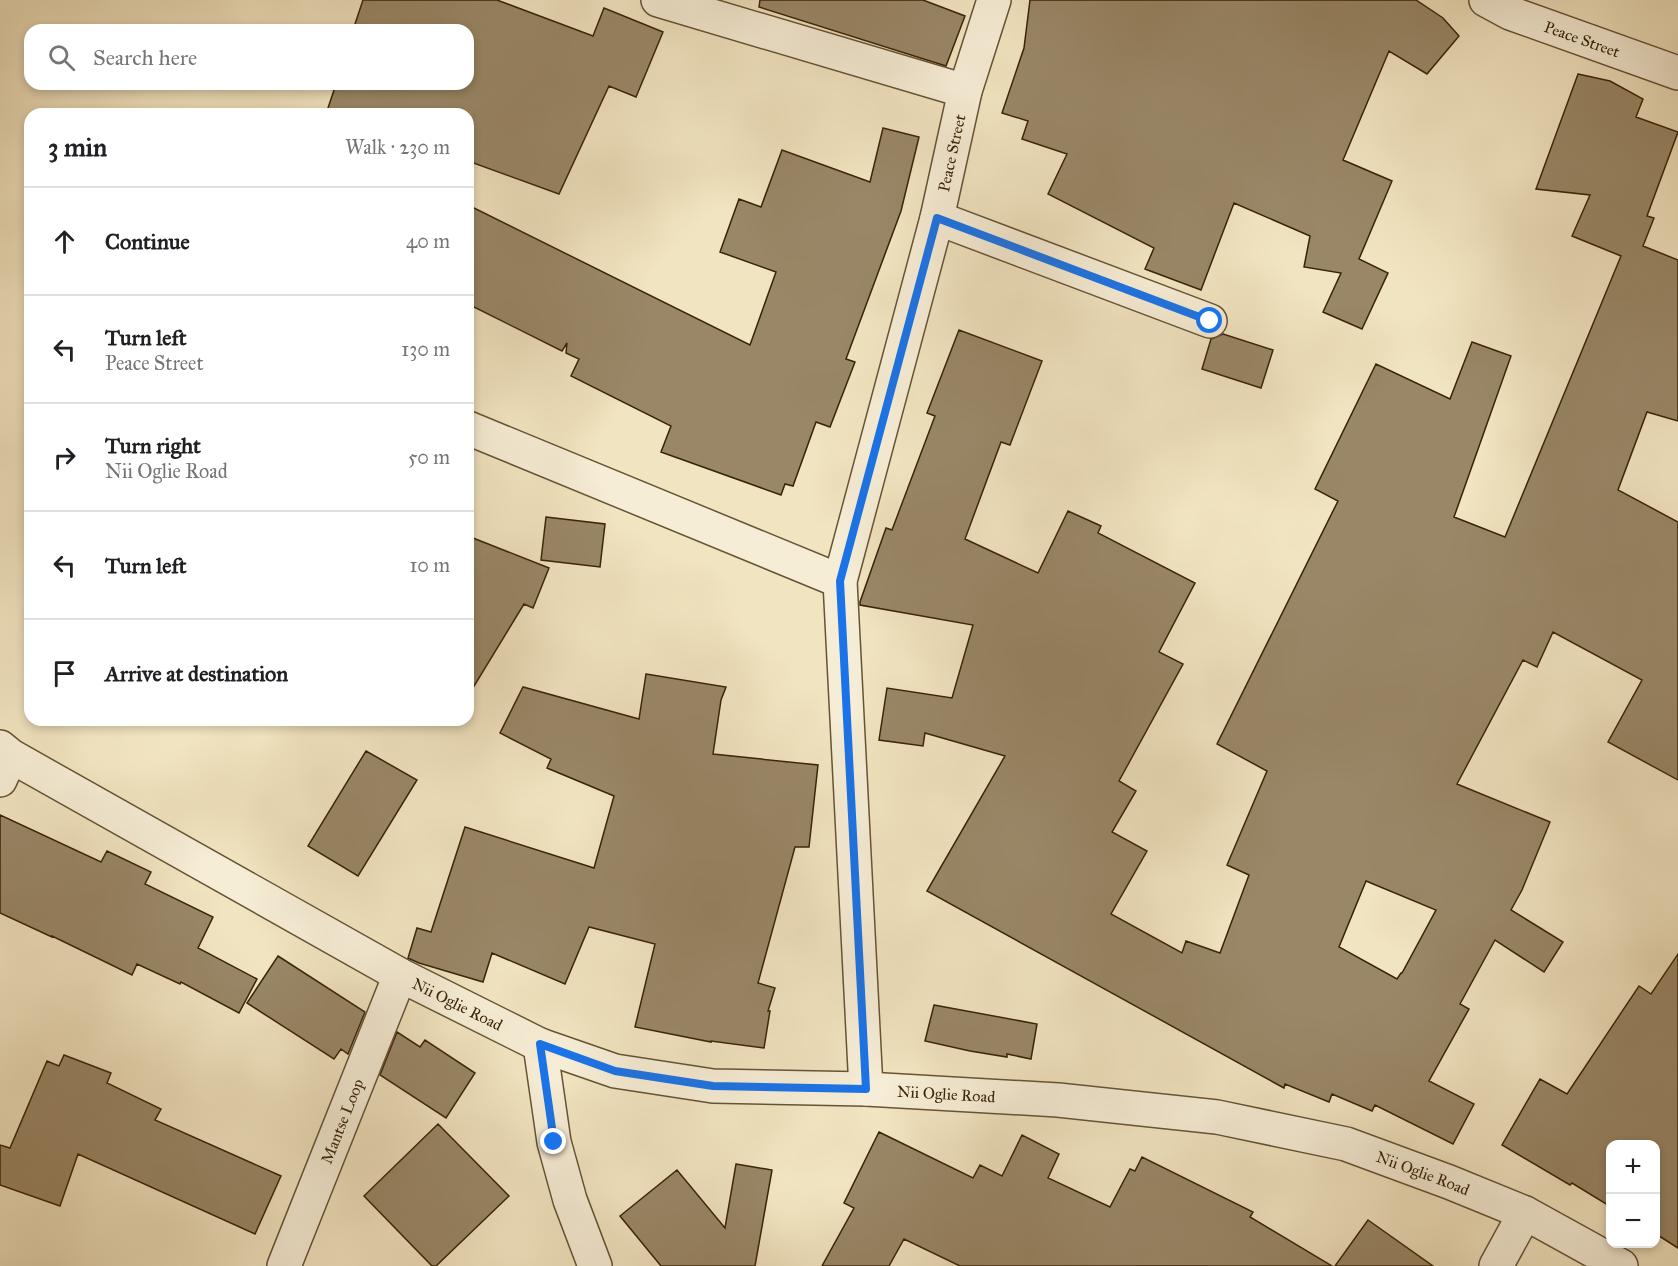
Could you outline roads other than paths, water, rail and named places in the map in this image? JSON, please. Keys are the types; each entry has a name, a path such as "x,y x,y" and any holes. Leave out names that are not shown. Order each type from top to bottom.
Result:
{"street":[{"path":"658,0 965,91"},
{"name":"Peace Street","path":"866,1089 840,581 937,218 965,91 994,0"},
{"name":"Peace Street","path":"1486,0 1510,13 1678,74"},
{"path":"937,218 1210,321"},
{"path":"474,430 840,581"},
{"name":"Nii Oglie Road","path":"4,761 400,975 540,1044 615,1071 713,1086 866,1089 1058,1100 1217,1117 1346,1144 1525,1213 1621,1266"},
{"name":"Mantse Loop","path":"284,1266 400,975"},
{"path":"540,1044 554,1142 570,1200 595,1266"},
{"path":"1496,1266 1525,1213"}]}
